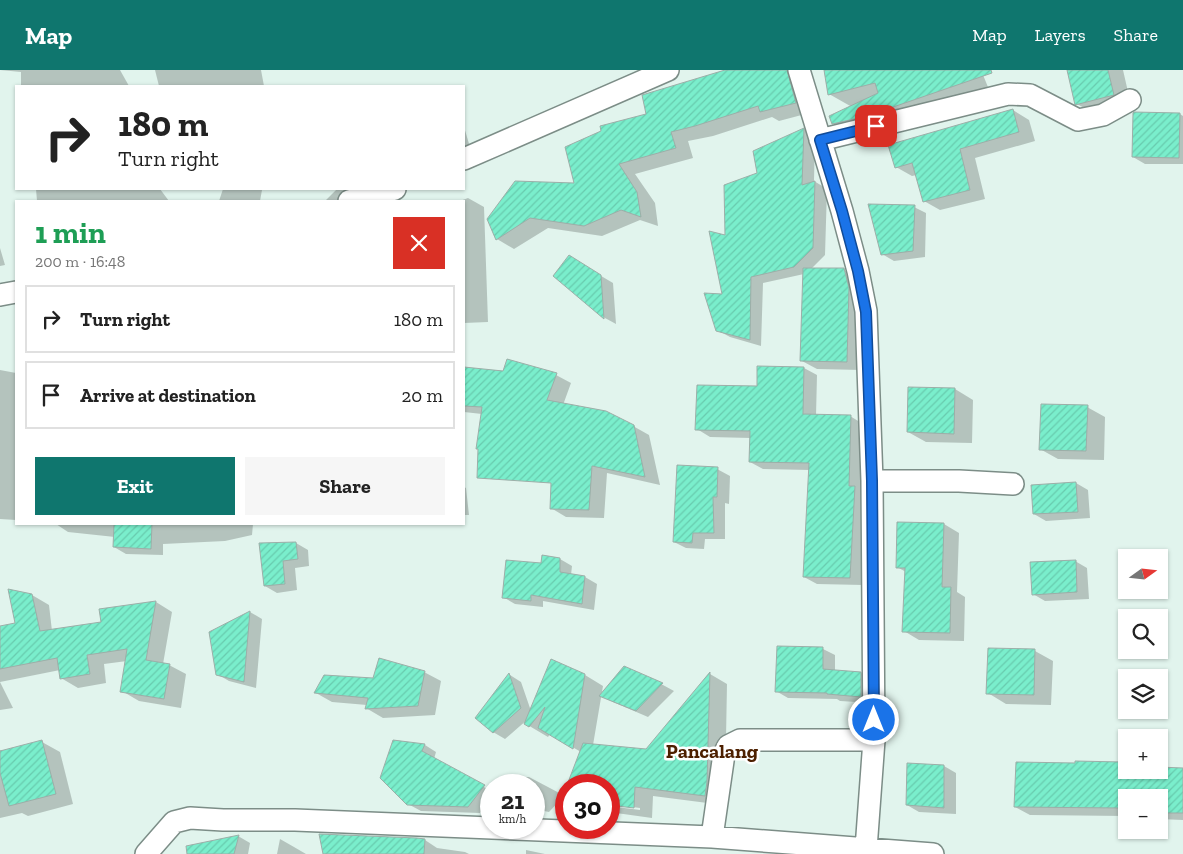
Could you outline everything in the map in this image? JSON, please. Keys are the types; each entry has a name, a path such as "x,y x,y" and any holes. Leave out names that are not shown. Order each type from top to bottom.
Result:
{"street":[{"path":"465,159 668,70"},
{"path":"799,70 842,211 858,271 866,312 872,481 874,740 866,848"},
{"path":"820,140 1008,94 1030,95 1078,120 1103,115 1130,100"},
{"path":"353,200 391,190"},
{"path":"0,293 15,292"},
{"path":"872,481 959,481 1014,484"},
{"path":"712,838 724,754 728,746 740,740 874,740"},
{"path":"146,854 174,822 190,818 295,820 712,838 933,854"}],"building":[{"path":"725,70 787,70 796,103 760,112 758,106 671,132 676,148 619,164 637,192 641,217 621,210 584,226 530,218 496,240 487,219 515,181 574,183 565,147 601,131 600,126 646,114 642,95"},
{"path":"824,70 991,70 992,73 867,116 832,124 829,116 878,93 875,83 828,95"},
{"path":"1067,70 1108,70 1114,95 1075,105"},
{"path":"1013,109 1019,132 960,149 970,190 923,202 912,163 895,168 888,145"},
{"path":"1134,112 1180,113 1179,158 1132,157"},
{"path":"804,128 802,185 815,181 813,248 794,267 751,277 750,340 716,331 704,293 722,294 709,231 725,235 724,185 757,173 753,151"},
{"path":"868,204 915,205 913,251 881,255"},
{"path":"569,255 601,275 604,319 553,276"},
{"path":"803,268 844,268 849,288 847,362 800,361"},
{"path":"507,359 557,373 547,400 606,411 634,425 645,477 592,466 589,510 550,509 551,483 477,478 478,449 476,449 482,407 465,406 465,367 503,371"},
{"path":"757,366 804,367 803,414 851,415 849,486 855,486 850,578 803,577 809,463 749,462 750,431 695,430 697,385 757,386"},
{"path":"908,387 955,388 954,434 907,432"},
{"path":"1041,404 1088,405 1086,451 1039,450"},
{"path":"677,465 718,467 717,497 713,497 714,533 693,533 692,543 673,542"},
{"path":"1076,482 1078,512 1033,514 1031,485"},
{"path":"897,522 944,523 942,587 951,587 950,633 902,632 905,568 896,568"},
{"path":"114,525 152,525 151,549 113,547"},
{"path":"296,542 298,559 283,561 285,584 264,586 259,543"},
{"path":"542,555 560,558 560,572 585,576 582,604 531,595 531,601 502,598 506,560 541,563"},
{"path":"1076,560 1077,592 1032,595 1030,562"},
{"path":"8,589 32,594 40,631 101,622 99,609 156,601 146,660 170,664 164,699 120,692 127,649 87,655 90,674 60,679 57,658 0,669 0,626 15,623"},
{"path":"250,611 244,682 216,675 209,632"},
{"path":"777,646 823,647 823,669 861,672 861,697 827,693 775,692"},
{"path":"988,648 1035,649 1034,695 986,694"},
{"path":"379,658 425,671 418,706 365,709 368,698 314,693 324,675 373,678"},
{"path":"551,659 585,674 573,749 538,728 545,707 529,727 524,724"},
{"path":"624,666 663,683 636,711 599,696"},
{"path":"710,672 705,796 635,787 634,808 620,806 620,774 571,774 583,743 646,749"},
{"path":"509,673 521,708 493,733 475,718"},
{"path":"42,740 56,794 9,806 0,773 0,751"},
{"path":"393,740 425,744 422,751 480,782 480,791 468,807 407,805 380,778"},
{"path":"1075,761 1118,762 1118,779 1168,779 1168,767 1183,768 1183,813 1168,813 1168,789 1118,789 1118,808 1014,807 1016,762 1075,763"},
{"path":"907,763 944,765 944,808 906,805"},
{"path":"319,834 425,839 424,854 323,854"},
{"path":"239,835 234,854 187,854 186,846"}],"district":[{"name":"Pancalang","path":"712,751"}],"route":[{"path":"874,720 872,481 866,312 858,271 842,211 820,140 876,126"}]}
